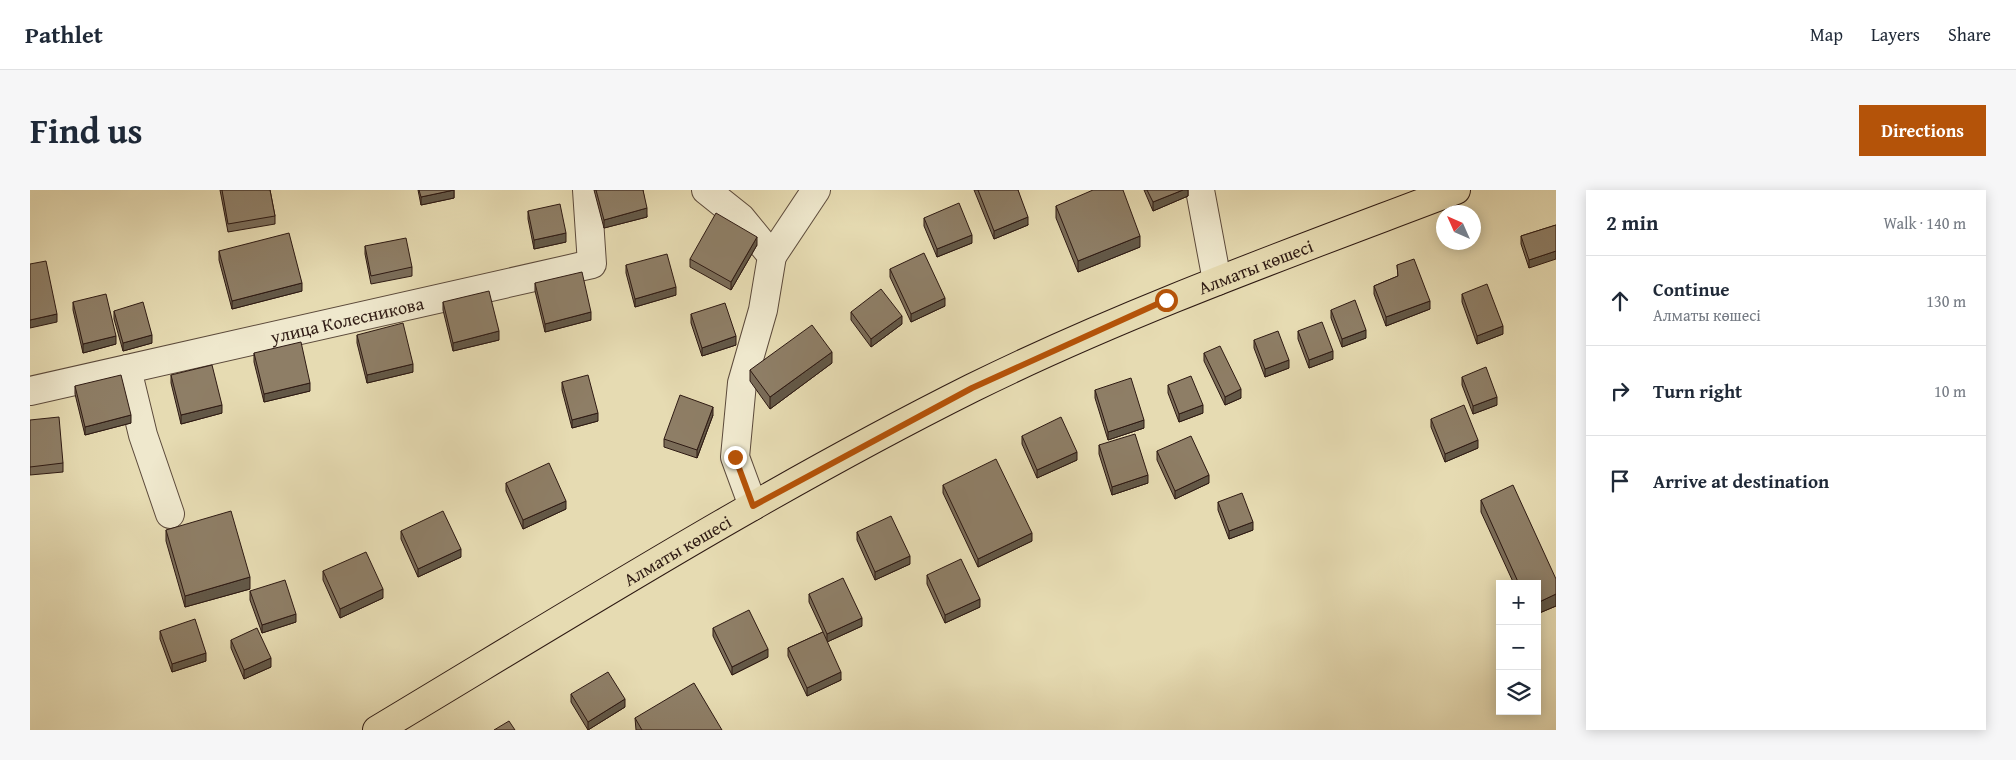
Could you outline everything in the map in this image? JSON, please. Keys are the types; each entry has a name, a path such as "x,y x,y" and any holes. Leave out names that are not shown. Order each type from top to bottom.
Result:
{"main road":[{"name":"Алматы көшесі","path":"376,730 753,506 972,388 1166,300 1456,190"}],"street":[{"name":"улица Колесникова","path":"30,391 592,264 587,190"},
{"path":"706,190 741,218 772,256"},
{"path":"753,506 735,457 742,383 763,310 772,256 816,190"},
{"path":"1200,190 1218,281"},
{"path":"127,369 144,435 170,514"}],"building":[{"path":"222,190 270,190 275,216 228,224"},
{"path":"419,190 454,190 421,197"},
{"path":"596,190 643,190 647,208 604,220"},
{"path":"978,190 1018,190 1028,217 994,231"},
{"path":"1093,190 1123,190 1140,236 1078,261 1056,206"},
{"path":"1147,190 1183,190 1153,202"},
{"path":"959,203 972,235 937,249 924,218"},
{"path":"560,204 566,233 534,240 528,211"},
{"path":"716,213 757,237 731,282 690,259"},
{"path":"1556,225 1556,251 1529,260 1521,236"},
{"path":"289,233 302,283 232,301 219,251"},
{"path":"406,238 412,267 371,276 365,246"},
{"path":"924,253 945,298 911,314 890,269"},
{"path":"667,254 676,287 635,299 626,265"},
{"path":"1414,259 1430,301 1386,317 1374,286 1398,276 1397,265"},
{"path":"46,261 57,314 30,320 30,264"},
{"path":"582,272 591,312 545,324 535,283"},
{"path":"1487,284 1503,326 1477,336 1462,294"},
{"path":"881,289 902,316 871,339 851,312"},
{"path":"489,291 499,331 453,343 443,302"},
{"path":"106,294 116,336 83,344 73,302"},
{"path":"1355,300 1366,330 1342,339 1331,310"},
{"path":"143,302 152,335 123,343 114,311"},
{"path":"725,303 736,336 702,348 691,314"},
{"path":"1322,322 1333,351 1309,360 1298,331"},
{"path":"403,323 413,364 367,375 357,335"},
{"path":"812,325 832,352 770,397 750,370"},
{"path":"1278,331 1289,360 1265,369 1254,340"},
{"path":"301,342 310,383 264,394 254,353"},
{"path":"1220,346 1241,389 1225,397 1204,353"},
{"path":"212,365 222,405 181,415 171,375"},
{"path":"1486,367 1497,397 1473,406 1462,377"},
{"path":"121,375 131,415 85,427 75,386"},
{"path":"588,375 598,413 572,420 562,382"},
{"path":"1191,376 1203,405 1179,414 1168,385"},
{"path":"1131,378 1144,420 1108,432 1095,390"},
{"path":"680,395 713,407 697,450 664,439"},
{"path":"1464,405 1478,440 1445,454 1431,419"},
{"path":"59,417 63,463 30,467 30,420"},
{"path":"1061,417 1077,452 1037,470 1022,436"},
{"path":"1135,434 1148,475 1112,487 1099,445"},
{"path":"1191,436 1209,475 1175,491 1157,451"},
{"path":"996,459 1032,533 978,559 943,485"},
{"path":"549,463 566,501 523,520 506,483"},
{"path":"1513,485 1556,579 1556,594 1541,601 1541,580 1517,580 1481,500"},
{"path":"1242,493 1253,522 1229,531 1218,502"},
{"path":"231,511 250,577 185,596 166,530"},
{"path":"443,511 461,549 418,569 401,531"},
{"path":"891,516 910,556 875,572 857,532"},
{"path":"366,552 383,589 340,609 323,571"},
{"path":"961,559 980,599 945,615 927,575"},
{"path":"843,578 862,618 827,634 809,594"},
{"path":"285,580 296,614 262,625 250,591"},
{"path":"749,610 768,649 732,667 713,628"},
{"path":"195,619 206,653 172,664 160,631"},
{"path":"257,628 271,658 244,670 231,640"},
{"path":"823,632 841,672 807,688 788,648"},
{"path":"608,672 625,699 588,722 571,694"},
{"path":"694,683 722,730 642,730 635,718"},
{"path":"509,721 515,730 494,730"}],"route":[{"path":"735,457 753,506 972,388 1166,300"}]}
